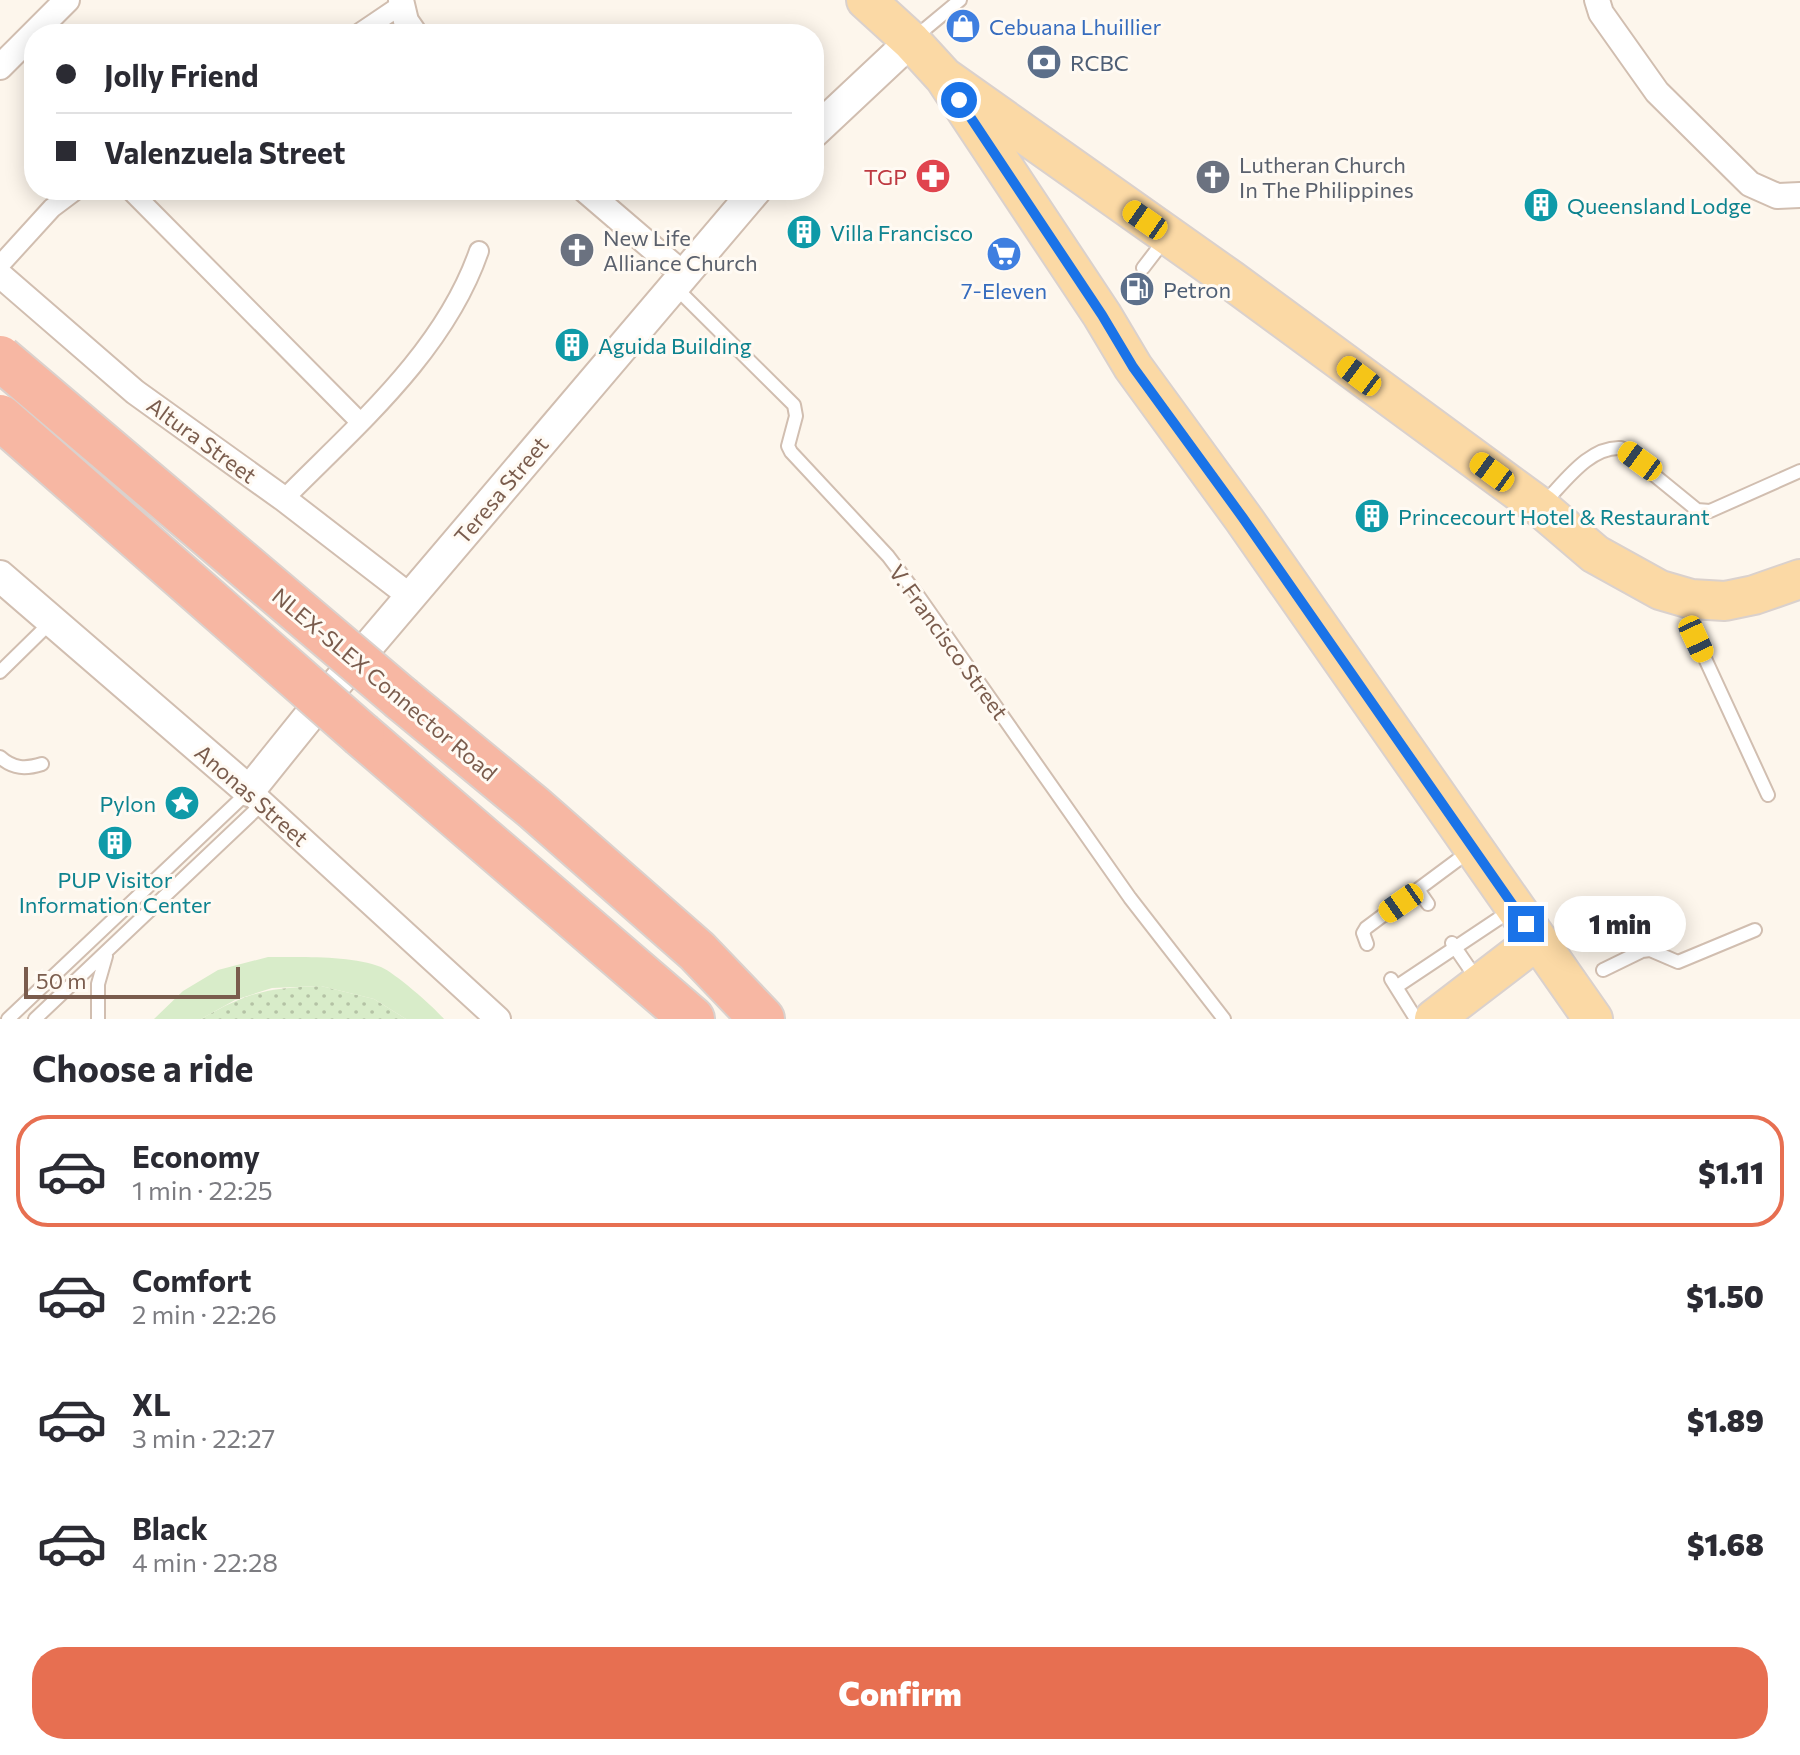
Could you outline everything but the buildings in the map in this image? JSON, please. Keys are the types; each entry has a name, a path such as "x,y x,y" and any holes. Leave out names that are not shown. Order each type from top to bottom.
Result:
{"highway":[{"name":"NLEX-SLEX Connector Road","path":"0,358 556,827 697,951 762,1019"},
{"path":"0,417 692,1019"}],"main road":[{"path":"866,0 911,41 944,77 1015,187 1106,310 1133,367 1243,518 1593,1019"},
{"path":"944,77 1540,507 1595,554 1660,590 1691,599 1725,601 1754,595 1800,579"},
{"path":"1015,187 1027,163 1039,156 1053,155"},
{"path":"1434,1019 1476,1002 1545,951"}],"street":[{"path":"43,24 67,0"},
{"path":"1597,0 1601,13 1657,92 1750,184 1777,196 1800,195"},
{"path":"371,24 401,2 408,24"},
{"path":"824,123 911,41"},
{"path":"0,67 24,43"},
{"path":"0,265 63,200"},
{"path":"140,200 360,422"},
{"name":"V. Francisco Street","path":"595,200 678,280"},
{"name":"Teresa Street","path":"256,797 411,597 747,200"},
{"path":"284,499 430,346 472,271 479,251"},
{"name":"Altura Street","path":"0,275 135,392 284,499 411,597"},
{"name":"Anonas Street","path":"0,576 42,631 256,797 498,1019"}],"lane":[{"path":"911,41 960,0"},
{"path":"1143,268 1168,236"},
{"name":"V. Francisco Street","path":"678,280 794,405 796,416 788,446 791,452 888,556 1130,898 1224,1019"},
{"path":"1540,507 1587,460 1613,447 1621,448 1689,504 1702,511 1710,511 1800,471"},
{"path":"1691,599 1696,639 1768,795"},
{"path":"0,672 42,631"},
{"path":"0,757 15,766 28,768 42,764"},
{"path":"8,1019 223,815 256,797"},
{"path":"35,1019 237,826 256,797"},
{"path":"1367,944 1363,933 1366,928 1474,848"},
{"path":"1419,891 1428,904"},
{"path":"1416,1019 1393,983 1515,908"},
{"path":"1603,970 1650,950 1678,962 1755,930"},
{"path":"1452,944 1476,1002"},
{"path":"98,1019 98,984 110,948"}],"green space":[{"path":"268,957 340,959 381,967 414,991 444,1019 406,1019 374,999 321,986 272,988 235,1000 201,1019 154,1019 183,991 218,970"},
{"path":"321,986 374,999 406,1019 201,1019 258,993"}],"place":[{"name":"Cebuana Lhuillier","path":"963,26"},
{"name":"RCBC","path":"1044,62"},
{"name":"TGP","path":"933,176"},
{"name":"Lutheran Church In The Philippines","path":"1213,177"},
{"name":"Queensland Lodge","path":"1541,205"},
{"name":"Villa Francisco","path":"804,232"},
{"name":"New Life Alliance Church","path":"577,250"},
{"name":"7-Eleven","path":"1004,254"},
{"name":"Petron","path":"1137,289"},
{"name":"Aguida Building","path":"572,345"},
{"name":"Princecourt Hotel & Restaurant","path":"1372,516"},
{"name":"Pylon","path":"182,803"},
{"name":"PUP Visitor Information Center","path":"115,843"}],"route":[{"path":"959,100 1102,315 1133,367 1243,518 1526,924"}]}
